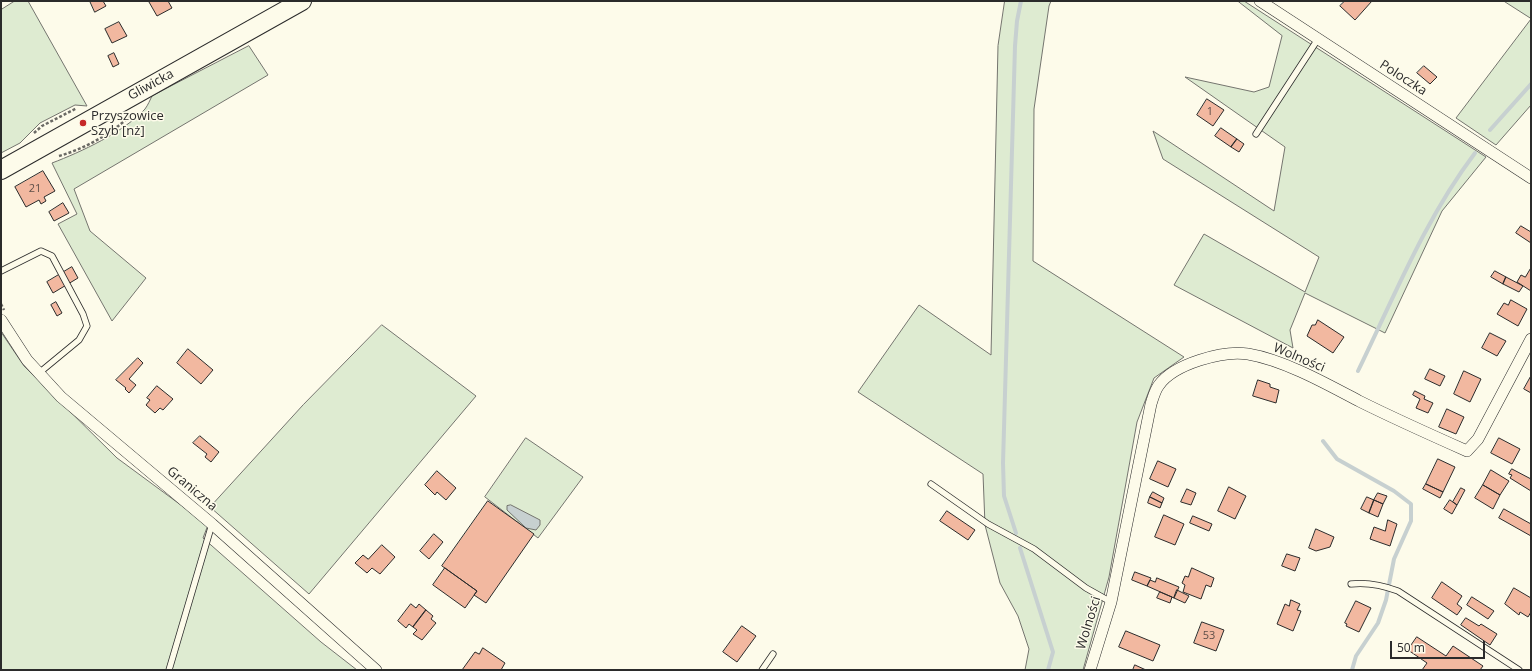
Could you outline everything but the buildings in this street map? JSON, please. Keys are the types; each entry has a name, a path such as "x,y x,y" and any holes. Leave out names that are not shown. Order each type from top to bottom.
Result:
{"main road":[{"name":"Gliwicka","path":"1,170 302,1"}],"street":[{"name":"Poloczka","path":"1260,1 1531,178"},
{"name":"Graniczna","path":"1,320 27,360 61,397 212,524 376,670"},
{"name":"Wolności","path":"1090,670 1111,602 1150,404 1159,385 1173,371 1196,361 1219,355 1246,354 1277,362 1402,422 1467,451 1478,439 1531,339"}],"lane":[{"path":"1256,134 1318,39"},
{"path":"1,271 41,251 52,256 83,314 87,326 80,340 39,373"},
{"path":"931,484 988,524 1034,549 1086,588 1111,602"},
{"path":"169,670 212,524"},
{"path":"1351,584 1365,582 1385,586 1405,595 1519,670"},
{"path":"762,670 773,654"}],"green space":[{"path":"15,1 28,1 87,106 75,105 40,123 20,143 1,153 1,10"},
{"path":"1005,1 1051,1 1034,109 1033,261 1184,357 1154,378 1137,422 1109,577 1083,670 1025,670 1029,649 1018,616 1000,583 985,525 983,474 858,392 919,305 991,355 998,46"},
{"path":"1238,1 1244,1 1486,157 1442,211 1385,333 1305,293 1290,330 1293,348 1174,285 1204,234 1305,292 1319,257 1163,159 1153,131 1274,211 1285,147 1185,77 1254,92 1269,87 1282,36"},
{"path":"1504,1 1531,1 1531,19"},
{"path":"1531,19 1531,105 1496,145 1456,118"},
{"path":"249,46 268,75 74,189 90,231 146,278 112,321 58,224 77,214 52,163 89,147 126,126 145,109 152,96"},
{"path":"382,325 476,396 309,594 210,507 303,405"},
{"path":"1,332 24,366 117,458 208,525 203,538 321,642 357,670 1,670"},
{"path":"526,438 583,477 538,538 485,497"}],"shaded area":[{"path":"511,505 540,520 540,525 536,530 526,528 507,510 507,506"}],"waterway":[{"path":"1016,533 1004,496 1003,463 1015,46 1017,21 1021,1"},
{"path":"1490,130 1531,84"},
{"path":"1358,371 1411,259 1426,231 1457,178 1475,153"},
{"path":"1323,441 1337,459 1394,491 1411,504 1411,521 1394,559 1386,600 1378,623 1356,656 1352,670"},
{"path":"1020,548 1053,652 1048,670"}],"place":[{"name":"Przyszowice Szyb [nż]","path":"83,123"}]}
